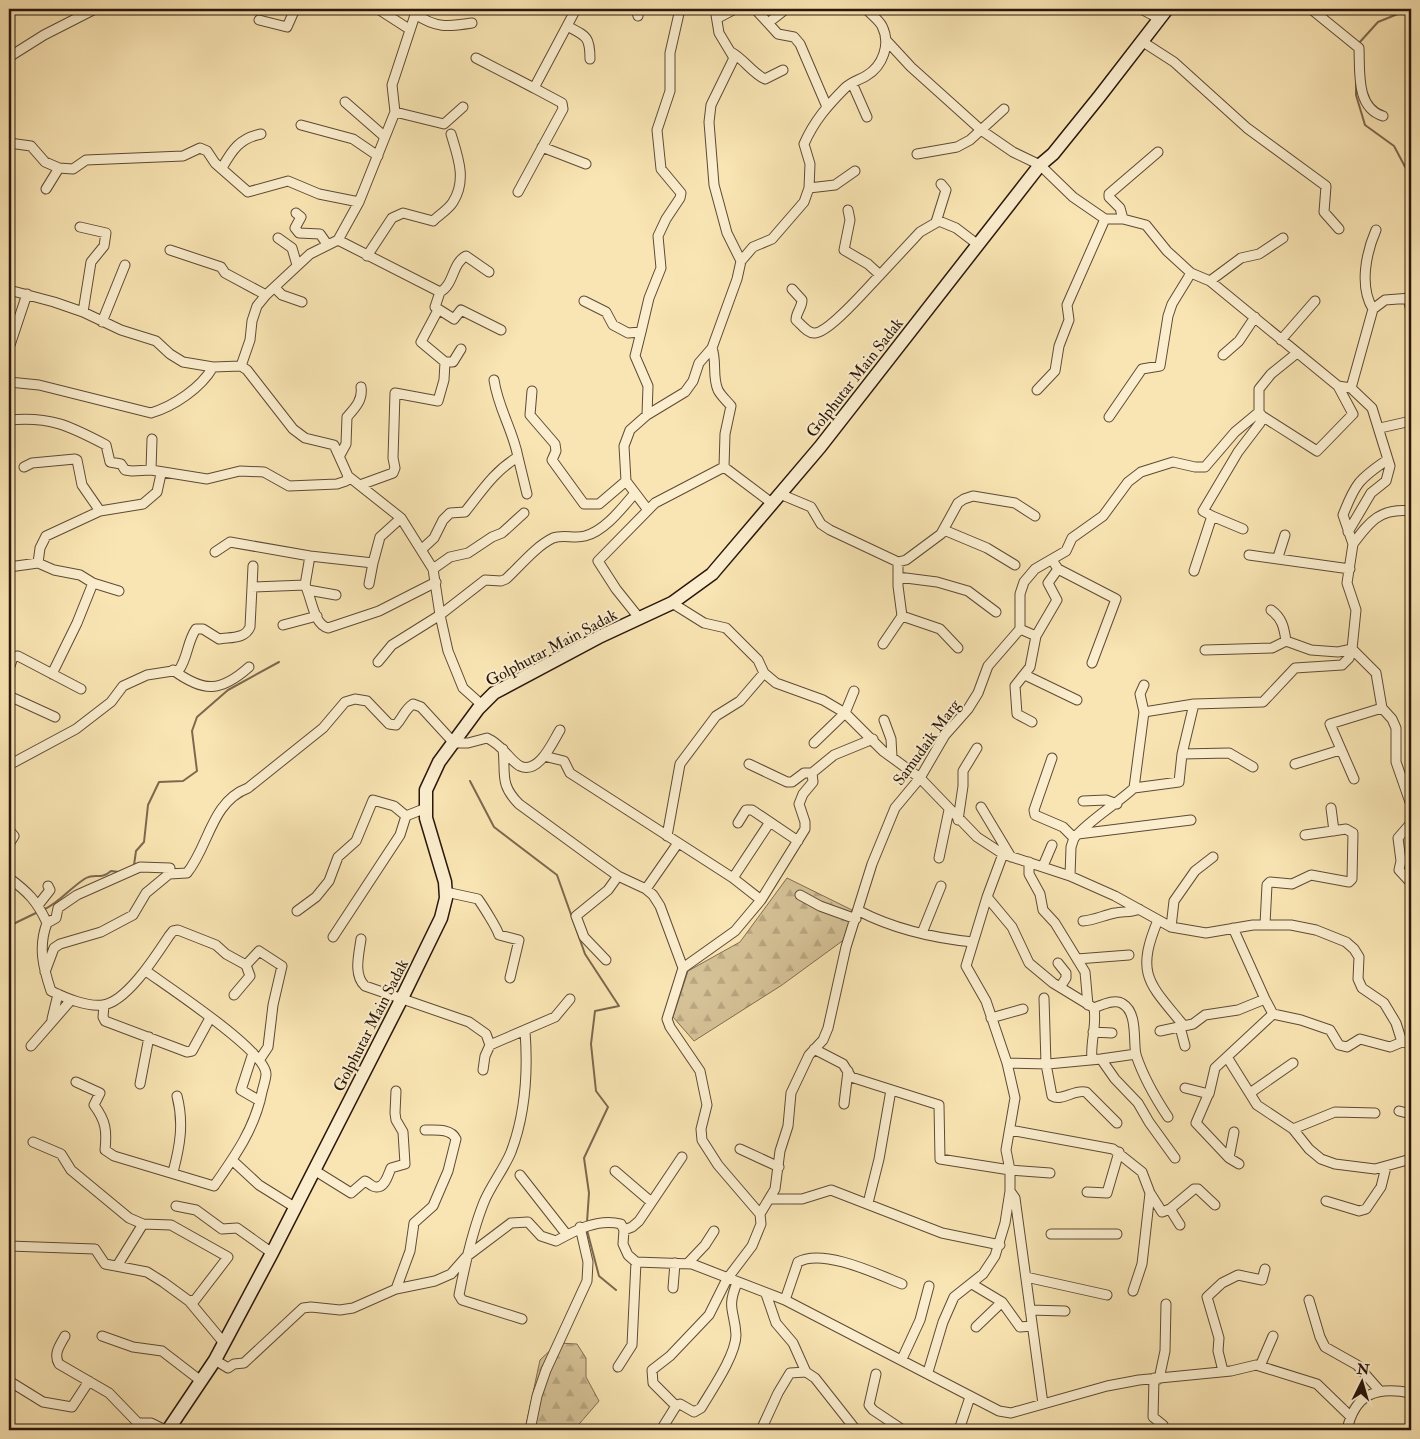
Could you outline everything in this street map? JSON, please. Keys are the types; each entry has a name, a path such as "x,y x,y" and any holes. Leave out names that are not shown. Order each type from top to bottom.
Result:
{"main road":[{"name":"Golphutar Main Sadak","path":"166,1430 215,1360 296,1208 441,918 446,892 445,882 426,818 426,790 440,762 482,704 494,693 601,636 672,603 712,574 776,499 950,283 977,244 1040,165 1053,154 1143,42 1163,14"}],"street":[{"path":"9,57 44,35 95,9"},
{"path":"259,20 287,27 295,9"},
{"path":"378,9 409,29"},
{"path":"534,88 576,9"},
{"path":"647,416 648,386 635,356 649,298 661,268 658,236 681,193 661,169 657,130 670,91 670,53 680,9"},
{"path":"735,9 717,13 719,33 734,58 711,105 709,122 714,185 727,233 741,261"},
{"path":"755,9 778,34 794,37 800,44 827,107"},
{"path":"768,23 786,9"},
{"path":"648,510 626,481 624,446 627,436 635,424 685,392 693,381 700,363 712,348 737,279 741,261 753,247 772,239 804,202 809,188 810,164 804,144 813,125 827,107 852,83 868,76 880,63 886,49 882,25 866,9"},
{"path":"1141,9 1163,14"},
{"path":"1311,9 1356,46 1360,85 1367,106 1374,113 1383,116"},
{"path":"338,240 359,202 395,112 392,85 416,12 427,22 446,27 472,22"},
{"path":"568,26 586,36 590,44 590,59"},
{"path":"886,40 910,67 981,130 1012,152 1040,165 1073,197 1105,219 1123,219 1146,225 1167,251 1191,273 1210,281 1338,386 1353,414 1317,451 1260,414"},
{"path":"1143,42 1174,62 1247,128 1326,186 1324,212 1339,229"},
{"path":"731,52 745,61 759,76 765,79 783,70"},
{"path":"476,58 562,103 563,108 518,192"},
{"path":"852,83 867,117"},
{"path":"345,102 385,137"},
{"path":"395,112 444,124 463,108"},
{"path":"917,154 957,146 970,140 1004,109"},
{"path":"301,125 353,139 378,156"},
{"path":"222,168 232,148 251,136 261,134"},
{"path":"367,256 392,218 403,213 433,221 453,203 461,181 460,160 451,134"},
{"path":"9,143 31,146 45,162 58,168 73,169 83,162 94,159 182,156 200,148 207,151 215,163 248,192 288,180 319,194 359,202"},
{"path":"542,147 586,164"},
{"path":"1123,219 1120,208 1109,197 1110,192 1158,152"},
{"path":"46,189 58,168"},
{"path":"809,188 834,185 846,179 854,171"},
{"path":"936,222 946,190 941,184"},
{"path":"848,210 850,220 844,250 868,264 880,275"},
{"path":"296,213 301,217 295,228 299,233 320,234 327,244"},
{"path":"1037,390 1055,371 1059,346 1070,320 1068,305 1105,219"},
{"path":"792,289 802,300 802,305 796,312 796,320 809,332 814,333 822,330 852,305 920,232 936,222 939,221 956,228 977,244"},
{"path":"80,227 106,233 104,246 91,262 83,312"},
{"path":"1373,309 1365,290 1369,250 1376,230"},
{"path":"278,238 292,248 297,265"},
{"path":"1210,281 1241,258 1259,254 1283,238"},
{"path":"241,366 250,340 255,309 266,295 297,265 327,244 338,240 351,245 367,256 440,292"},
{"path":"170,250 221,267 225,273 266,295"},
{"path":"489,272 466,256 461,259 446,289 440,292 435,307 454,319 461,310 501,330"},
{"path":"102,322 125,264"},
{"path":"1110,416 1142,369 1160,366 1168,316 1172,304 1191,273"},
{"path":"275,288 282,295 302,302"},
{"path":"9,290 83,312 102,322 156,341 170,354 183,362 213,367 241,366"},
{"path":"10,345 27,294"},
{"path":"1351,388 1373,309 1385,300 1409,298 1411,312"},
{"path":"584,300 606,312 614,325 628,333 641,332"},
{"path":"1281,340 1315,301"},
{"path":"438,310 420,342 453,364"},
{"path":"1223,355 1239,341 1255,317"},
{"path":"712,348 715,357 716,384 731,406 725,434 724,467"},
{"path":"360,485 393,473 396,468 393,458 395,393 438,401 444,380 461,349"},
{"path":"1243,529 1203,511 1238,452 1260,423 1259,389 1271,374 1297,353"},
{"path":"241,366 293,429 305,438 334,444 348,476 401,518 433,569 448,651 463,688 482,704"},
{"path":"9,382 39,385 151,413 167,408 207,378 213,367"},
{"path":"494,380 497,399 515,441 527,494"},
{"path":"1338,386 1351,388 1372,408 1380,428 1390,466 1386,481 1371,494 1348,532"},
{"path":"340,455 346,444 347,417 357,406 363,395 361,387"},
{"path":"532,391 530,414 555,444 556,451 552,460 584,504 598,504 626,481"},
{"path":"1036,636 1020,629 1020,594 1024,582 1035,569 1066,550 1072,538 1103,516 1128,482 1141,472 1173,462 1195,467 1205,467 1235,432 1260,414"},
{"path":"9,420 34,418 48,420 78,430 106,445 110,462 121,464 125,470 132,472 151,470 161,474 207,479 240,471 257,471 264,472 289,486 337,484 346,480 348,476"},
{"path":"1380,428 1411,421"},
{"path":"151,470 152,439"},
{"path":"421,550 434,538 443,520 450,513 465,512 488,482 507,464 518,457"},
{"path":"24,467 32,463 77,460 82,484 100,511"},
{"path":"1353,544 1343,516 1354,488 1370,472 1387,460"},
{"path":"724,467 776,499 811,507 821,524 830,530 898,562 906,560 944,530 958,503 973,496 1015,503 1035,516"},
{"path":"640,619 616,589 598,561 655,503 724,467"},
{"path":"38,563 40,548 46,536 100,511 143,504 157,492 161,474"},
{"path":"378,662 392,645 440,615 485,580 501,581 506,579 544,544 555,538 584,536 594,532 614,516 635,493"},
{"path":"1144,712 1194,704 1263,702 1295,668 1342,665 1349,658 1352,649 1357,617 1347,583 1353,544 1368,523 1378,515 1402,510 1411,511"},
{"path":"433,569 450,557 468,553 492,537 502,533 524,513"},
{"path":"1194,571 1212,516"},
{"path":"369,584 380,537 401,518"},
{"path":"944,530 986,548 1015,565"},
{"path":"1278,557 1286,535"},
{"path":"215,552 230,542 310,556 373,563"},
{"path":"1249,555 1278,557 1350,569"},
{"path":"310,556 307,588 317,616 323,626 328,628 379,610 436,582"},
{"path":"1052,560 1058,569 1116,599 1092,663"},
{"path":"883,644 902,616 898,562"},
{"path":"9,567 38,563 54,570 80,575 93,583 119,591"},
{"path":"9,764 76,728 110,702 123,686 147,675 179,670 184,662 191,636 196,629 204,629 219,639 243,636 248,633 250,627 253,566"},
{"path":"1032,722 1017,714 1015,686 1018,679 1025,675 1034,657 1036,636 1057,600 1048,583 1058,569"},
{"path":"898,577 937,582 968,591 996,612"},
{"path":"52,674 77,623 93,583"},
{"path":"252,587 307,588 336,595"},
{"path":"672,603 704,623 726,628 758,660 764,673 776,683 823,700 845,713 892,757 920,778 958,820 977,837 1007,856 1070,876 1139,909 1171,927 1206,934 1265,924 1291,925 1316,930 1346,942 1354,948 1359,957 1358,979 1362,988 1384,1003 1396,1023 1402,1042"},
{"path":"1271,610 1278,615 1284,625 1286,641"},
{"path":"283,625 317,616"},
{"path":"902,616 940,629 958,648"},
{"name":"Samudaik Marg","path":"676,1406 652,1383 652,1370 670,1356 709,1315 727,1279 752,1246 760,1224 760,1214 775,1188 780,1151 788,1126 791,1093 814,1049 823,1040 828,1028 846,947 858,915 872,864 895,808 920,778 945,736 968,710 978,693 988,666 1020,629"},
{"path":"1205,650 1272,648 1286,641 1311,650 1338,652 1352,649"},
{"path":"1352,649 1376,673 1382,708 1392,719 1396,728 1396,762 1411,805"},
{"path":"9,669 12,654 81,689"},
{"path":"173,670 189,682 211,688 232,682 249,667"},
{"path":"667,836 680,764 716,716 740,701 764,673"},
{"path":"1025,675 1077,700"},
{"path":"1134,788 1144,712 1140,694 1144,685"},
{"path":"814,743 845,713 854,691"},
{"path":"9,696 55,718"},
{"path":"45,972 54,948 60,944 101,932 132,915 146,893 169,874 187,874 197,861 219,811 235,793 248,788 323,728 345,702 355,699 367,701 389,724 396,725 402,719 406,709 413,704 421,706 454,743 468,744 487,738 499,743 520,766 534,765 544,756 560,730"},
{"path":"1070,876 1071,847 1076,836 1104,810 1117,804 1134,788 1179,782 1182,754 1194,704"},
{"path":"1354,779 1330,726 1331,723 1382,708"},
{"path":"884,720 891,739 892,757"},
{"path":"749,764 792,782 804,773 812,773 834,755 873,739"},
{"path":"958,820 963,793 962,771 977,748"},
{"path":"504,749 503,779 509,794 532,816 618,876 646,889 653,895 660,906 683,968"},
{"path":"1295,764 1340,750"},
{"path":"1182,754 1229,753 1253,767"},
{"path":"544,756 564,761 570,773 733,878 761,900"},
{"path":"1052,758 1034,810 1035,815 1062,827 1076,836 1192,820"},
{"path":"760,1214 718,1165 702,1140 701,1129 707,1105 700,1071 670,1027 667,1018 683,968 735,931 761,900 798,841 805,829 805,822 799,804 802,794 813,782 812,773"},
{"path":"297,911 316,897 329,881 338,857 356,841 373,800 394,806 406,816"},
{"path":"1083,801 1106,800 1117,804"},
{"path":"981,807 1007,856"},
{"path":"406,816 426,808"},
{"path":"1331,808 1334,830"},
{"path":"738,823 746,810 749,809 798,841"},
{"path":"939,858 949,810"},
{"path":"333,937 400,835 406,816"},
{"path":"733,878 770,822"},
{"path":"1411,823 1398,838 1401,861 1399,870 1411,884"},
{"path":"1265,924 1268,885 1270,882 1292,884 1310,875 1351,881 1354,853 1353,833 1346,829 1305,835"},
{"path":"9,830 14,836 9,844"},
{"path":"646,889 678,843"},
{"path":"1043,866 1052,846"},
{"path":"928,1372 943,1322 954,1297 972,1284 988,1268 1000,1245 1010,1191 1010,1170 1006,1150 1015,1098 1007,1063 986,1001 966,968 987,897 1007,856"},
{"path":"1171,927 1174,901 1195,871 1213,857"},
{"path":"1029,862 1029,874 1037,887 1043,910 1055,923 1087,979 1094,1032 1090,1044 1097,1060 1138,1103 1175,1158"},
{"path":"9,878 25,890 42,912 56,918 58,908 77,895 140,867 170,868"},
{"path":"606,960 584,937 576,916 608,890 618,876"},
{"path":"48,886 50,890 42,912 41,938 45,972 51,990 71,1000 104,1005 122,994 146,971 169,936 173,931 178,930 216,945 226,954 246,965 250,976 234,995"},
{"path":"922,933 941,886"},
{"path":"446,892 478,899 490,921 496,926 499,935 519,940 510,978"},
{"path":"800,895 820,906 858,915 884,924 938,938 973,942"},
{"path":"987,897 1012,927 1030,963 1060,987 1091,1006 1113,1002 1123,1003 1126,1006 1134,1026 1136,1054 1168,1117"},
{"path":"1083,921 1104,918 1112,913 1133,912 1139,909"},
{"path":"1158,920 1145,956 1147,971 1152,986 1182,1027 1185,1046"},
{"path":"1233,928 1265,999 1274,1014 1301,1020 1330,1030 1339,1045 1347,1047 1360,1039 1390,1047 1402,1042 1411,1044"},
{"path":"361,939 358,974 360,981 365,986 469,1022 486,1034 490,1045"},
{"path":"246,965 259,951 282,966 273,1005 268,1047 257,1056 242,1090 260,1102"},
{"path":"1077,959 1129,955"},
{"path":"1058,963 1066,974 1066,978 1060,987"},
{"path":"76,1082 100,1093 94,1106 104,1119 107,1130 105,1150 126,1160 172,1172 214,1186 232,1160 257,1117 266,1073 257,1056 210,1018 146,971"},
{"path":"50,1024 58,994"},
{"path":"1044,998 1046,1064 1053,1097 1059,1098 1079,1091 1086,1092 1117,1123"},
{"path":"1160,1031 1193,1024 1206,1015 1238,1010 1265,999"},
{"path":"32,1046 71,1000"},
{"path":"483,1070 484,1056 490,1045 555,1017 570,1000"},
{"path":"104,1005 103,1017 105,1021 190,1052 210,1018"},
{"path":"991,1018 1023,1009"},
{"path":"1239,1164 1229,1158 1196,1123 1208,1095 1215,1068 1274,1014"},
{"path":"522,1319 462,1300 459,1295 466,1257 484,1202 511,1152 520,1119 526,1075 525,1031"},
{"path":"1094,1032 1112,1033"},
{"path":"140,1084 149,1037"},
{"path":"814,1049 843,1064 851,1077 939,1105 940,1159 1010,1170 1050,1172"},
{"path":"1007,1063 1046,1064 1097,1060 1136,1054"},
{"path":"1227,1057 1257,1105 1293,1129 1309,1149 1322,1160 1351,1166 1375,1168 1386,1167 1411,1159"},
{"path":"1250,1093 1293,1063"},
{"path":"844,1104 848,1071"},
{"path":"1185,1088 1208,1095"},
{"path":"868,1203 879,1159 891,1090"},
{"path":"314,1170 351,1193 365,1181 373,1187 379,1187 385,1182 390,1168 404,1164 403,1132 394,1113 396,1092"},
{"path":"172,1172 180,1146 182,1114 177,1096"},
{"path":"1399,1111 1411,1114"},
{"path":"1293,1129 1335,1112 1376,1113"},
{"path":"396,1289 410,1251 414,1223 433,1206 448,1171 456,1140 454,1135 448,1132 425,1130"},
{"path":"1010,1130 1059,1141 1079,1141 1119,1152 1142,1172 1150,1193 1160,1210 1165,1212 1194,1189 1198,1189 1215,1205"},
{"path":"1229,1158 1234,1132"},
{"path":"33,1142 61,1154 71,1170 129,1218 143,1224 171,1225 228,1257 195,1300 189,1301"},
{"path":"740,1149 779,1167"},
{"path":"1087,1192 1107,1192 1119,1152"},
{"path":"624,1230 632,1227 639,1221 650,1201 682,1157"},
{"path":"232,1160 259,1185 296,1208"},
{"path":"1326,1201 1359,1211 1366,1209 1381,1188 1386,1167"},
{"path":"615,1171 650,1201"},
{"path":"520,1175 567,1235"},
{"path":"769,1199 802,1200 831,1190 942,1233 1000,1245"},
{"path":"1010,1191 1015,1198 1043,1404"},
{"path":"1134,1291 1142,1264 1150,1193"},
{"path":"176,1206 196,1210 211,1219 222,1229 237,1228 272,1253"},
{"path":"1170,1209 1180,1225"},
{"path":"215,1360 228,1368 234,1364 244,1363 303,1308 353,1308 396,1289 436,1281 451,1274 466,1257 511,1222 528,1222 547,1240 556,1241 580,1227 612,1221 621,1224 624,1230 623,1244 628,1255 636,1262 675,1262 687,1264 785,1300 928,1372 970,1398 999,1411 1011,1413 1107,1386 1223,1372 1256,1365 1318,1384 1350,1416"},
{"path":"117,1266 143,1224"},
{"path":"530,1430 537,1396 546,1370 587,1281 588,1262 580,1227"},
{"path":"687,1264 705,1245 714,1231"},
{"path":"1051,1234 1117,1234"},
{"path":"9,1246 95,1248 105,1264 147,1272 189,1301 224,1343"},
{"path":"785,1300 798,1262 809,1257 838,1261 863,1268 902,1284"},
{"path":"618,1367 632,1345 636,1262"},
{"path":"673,1288 675,1262"},
{"path":"1223,1372 1218,1351 1219,1338 1207,1297 1222,1283 1238,1275 1262,1280 1265,1269"},
{"path":"1026,1277 1106,1295"},
{"path":"661,1430 676,1406 680,1404 694,1412 697,1411 724,1369 735,1345 736,1335 730,1299 737,1283"},
{"path":"972,1284 1002,1302 1020,1327 1032,1326"},
{"path":"902,1359 920,1320 929,1286"},
{"path":"766,1294 776,1323 793,1343 806,1372 815,1378 856,1430"},
{"path":"1310,1300 1325,1347 1356,1365 1379,1390"},
{"path":"976,1327 1002,1302"},
{"path":"1161,1430 1163,1425 1154,1420 1153,1417 1157,1379 1165,1351 1166,1304"},
{"path":"1030,1310 1065,1311"},
{"path":"65,1336 57,1352 56,1359 59,1364 110,1393 138,1423 152,1423 166,1430"},
{"path":"102,1336 132,1347 162,1350 201,1381"},
{"path":"1260,1366 1272,1336"},
{"path":"761,1430 778,1393 790,1373 806,1372"},
{"path":"876,1374 869,1404 873,1410 903,1430"},
{"path":"9,1381 43,1402 72,1407 89,1381"},
{"path":"1347,1430 1350,1416 1358,1404 1379,1390 1411,1393"},
{"path":"959,1430 970,1398"}],"green space":[{"path":"787,878 852,910 845,939 782,985 694,1041 673,1017 688,971 740,942"},
{"path":"558,1343 577,1344 586,1358 586,1377 599,1401 574,1430 525,1430 540,1360"}],"waterway":[{"path":"1359,43 1378,22 1410,9"},
{"path":"1356,79 1356,95 1365,125 1394,146 1411,178"},
{"path":"134,865 136,851 144,842 148,805 159,782 183,781 197,771 192,731 197,717 228,690 279,662"},
{"path":"470,781 494,827 557,875 585,954 619,1006 595,1011 591,1044 596,1091 608,1107 584,1158 589,1193 587,1222"},
{"path":"45,909 86,878 101,876 111,871 119,872"},
{"path":"9,926 38,912"},
{"path":"587,1230 599,1276 616,1290"}]}
